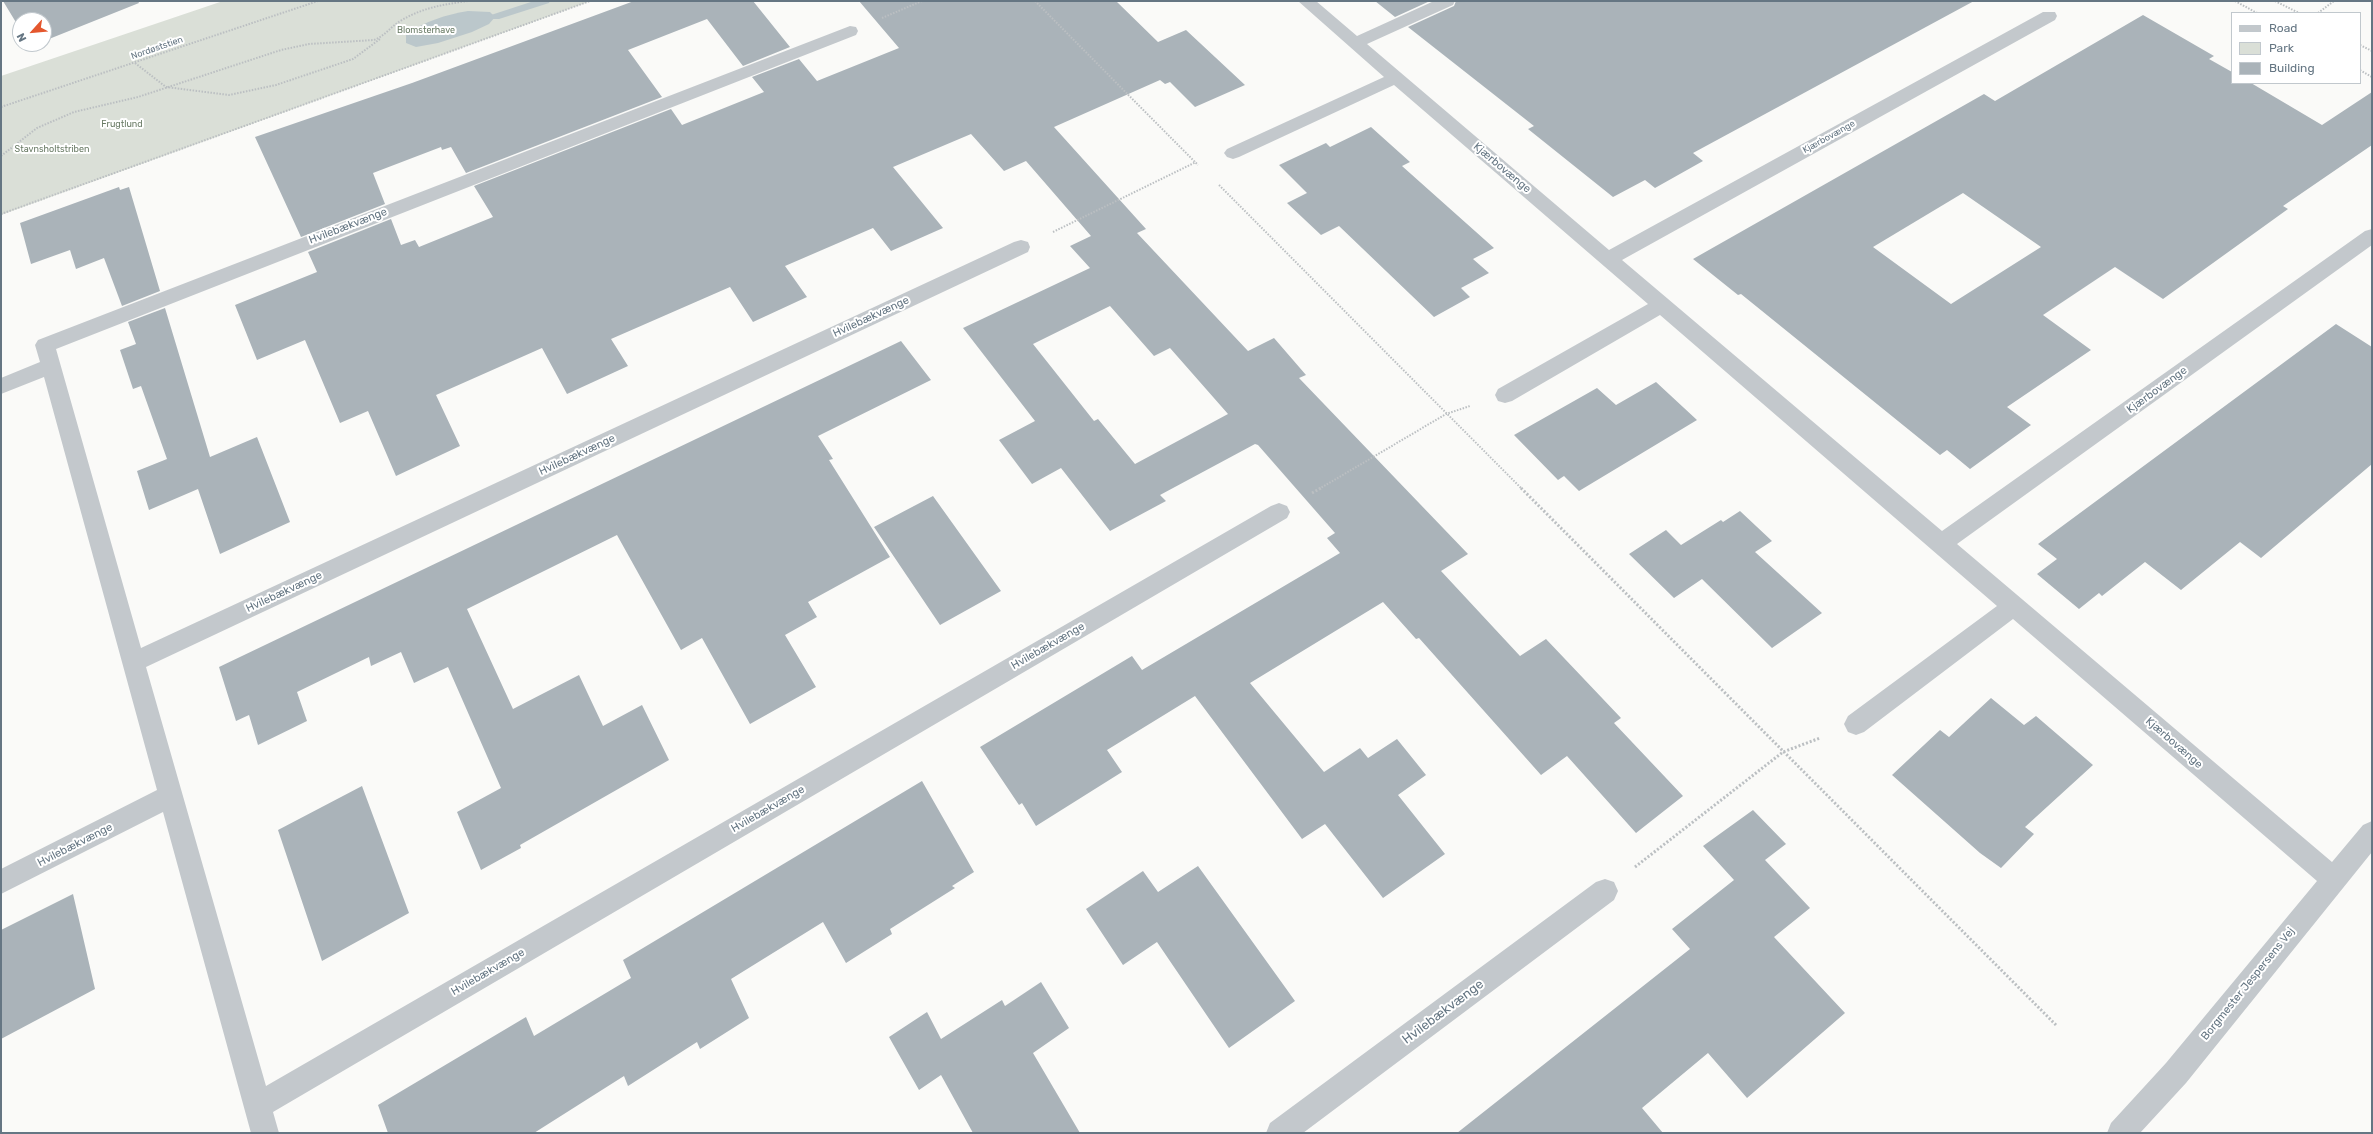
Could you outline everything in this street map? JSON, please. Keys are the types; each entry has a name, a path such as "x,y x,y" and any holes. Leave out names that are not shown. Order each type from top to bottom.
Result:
{"street":[{"name":"Kjærbovænge","path":"1306,1 2333,879"},
{"path":"1355,43 1447,1"},
{"name":"Kjærbovænge","path":"1608,259 2049,16"},
{"name":"Hvilebækvænge","path":"265,1133 45,345 850,31"},
{"path":"1233,153 1396,78"},
{"name":"Kjærbovænge","path":"1941,544 2372,236"},
{"name":"Hvilebækvænge","path":"134,662 1021,247"},
{"path":"1505,395 1662,305"},
{"path":"1,386 50,366"},
{"name":"Hvilebækvænge","path":"257,1106 1279,512"},
{"path":"1856,724 2014,606"},
{"name":"Hvilebækvænge","path":"1,882 171,796"},
{"name":"Borgmester Jespersens Vej","path":"2121,1133 2176,1073 2372,833"},
{"name":"Hvilebækvænge","path":"1280,1133 1605,891"}],"path":[{"name":"Nordøststien","path":"1,107 318,1"},
{"path":"135,62 166,87 229,95 276,86 353,59 382,37 393,25 413,14 439,5 468,1"},
{"path":"1,214 590,1"},
{"path":"850,31 922,1"},
{"path":"1035,1 1201,168"},
{"path":"2235,1 2255,12"},
{"path":"2275,1 2297,12"},
{"path":"2319,12 2334,1"},
{"path":"1,156 22,138 50,121 78,111 123,102 259,55 302,45 368,41 382,37"},
{"path":"2361,46 2372,51"},
{"path":"2361,71 2372,77"},
{"path":"1021,247 1196,162"},
{"path":"1218,185 2057,1026"},
{"path":"1279,512 1446,414"},
{"path":"1605,891 1783,752"}],"green space":[{"name":"Stavnsholtstriben","path":"223,1 591,1 1,215 1,76"}],"shaded area":[{"path":"468,11 490,12 495,17 489,24 472,32 438,43 416,47 406,43 406,34 421,25 451,14"}],"building":[{"path":"3,1 138,1 139,3 52,38 52,12 12,12 12,16"},
{"path":"634,1 753,1 790,47 743,66 707,19 628,50 662,97 466,173 451,147 442,150 441,147 373,173 385,204 301,237 255,137 412,83"},
{"path":"859,1 1116,1 1158,42 1186,30 1245,85 1195,107 1170,82 1165,84 1160,80 1054,127 1146,229 1137,233 1248,351 1274,338 1306,375 1299,378 1468,554 1441,571 1520,656 1546,639 1621,718 1614,723 1683,796 1636,833 1567,756 1541,775 1419,638 1416,639 1383,602 1250,683 1324,772 1360,748 1368,758 1397,739 1426,775 1398,795 1445,854 1383,898 1325,824 1302,839 1195,696 1107,750 1122,772 1036,826 1022,803 1019,805 980,747 1132,656 1142,670 1340,553 1327,538 1335,533 1258,445 1255,444 1160,495 1166,501 1110,531 1061,468 1032,484 999,440 1035,421 963,328 1090,268 1070,246 1091,236 1026,161 1004,171 971,134 893,167 943,228 891,251 873,228 785,266 807,297 753,322 730,287 611,339 628,366 567,394 542,348 436,395 460,446 396,476 368,411 340,423 305,340 257,360 235,305 317,272 308,252 391,219 401,245 415,240 419,247 493,217 474,186 671,109 682,125 764,92 752,77 799,59 817,81 899,48","holes":["1110,306 1154,356 1170,348 1228,414 1135,464 1098,419 1094,421 1033,344"]},
{"path":"1375,1 1430,1 1395,17"},
{"path":"1456,1 1974,1 1693,153 1703,161 1655,188 1645,180 1613,197 1528,129 1534,126 1408,27 1454,6"},
{"path":"2143,15 2214,56 2209,59 2231,71 2231,84 2253,84 2322,125 2372,92 2372,145 2283,206 2288,209 2163,299 2115,267 2043,315 2091,350 2007,407 2031,425 1970,469 1947,450 1940,455 1741,294 1738,295 1693,259 1984,94 1995,101","holes":["1963,193 2041,247 1951,304 1873,247"]},
{"path":"1371,127 1410,162 1402,166 1494,248 1473,259 1489,273 1461,288 1470,297 1434,317 1339,226 1321,235 1287,203 1307,193 1279,165 1326,143 1330,147"},
{"path":"119,187 120,190 129,187 160,291 122,306 104,258 76,269 70,250 31,264 20,223"},
{"path":"165,308 210,457 257,437 290,522 220,554 198,489 149,510 137,471 167,459 141,386 133,389 120,350 136,344 128,322"},
{"path":"2336,324 2372,347 2372,464 2261,558 2240,542 2181,590 2145,562 2102,596 2099,593 2079,609 2037,574 2057,559 2038,544"},
{"path":"901,341 931,380 818,436 833,459 829,460 890,557 808,602 817,617 785,635 816,687 750,724 702,638 681,650 617,535 467,609 513,709 579,675 603,726 642,705 669,760 520,845 521,848 481,870 457,812 501,788 448,667 414,683 401,652 371,666 369,657 297,692 307,721 258,745 249,715 236,721 219,667"},
{"path":"1656,382 1697,420 1579,491 1564,476 1558,480 1514,435 1597,388 1616,405"},
{"path":"933,496 1001,591 940,625 874,527"},
{"path":"1740,511 1772,541 1755,552 1822,613 1772,648 1702,579 1674,598 1629,554 1666,530 1681,545 1721,520 1723,522"},
{"path":"1991,698 2024,725 2036,716 2093,765 2025,827 2034,834 2001,868 1980,853 1892,775 1940,730 1949,737"},
{"path":"922,781 974,872 952,886 955,888 890,929 892,934 846,963 823,922 731,979 749,1018 700,1049 697,1042 628,1086 624,1076 534,1133 388,1133 378,1105 526,1017 534,1036 631,978 623,960"},
{"path":"362,786 409,913 322,961 278,830"},
{"path":"1753,810 1786,844 1765,860 1810,908 1774,937 1845,1013 1747,1098 1708,1053 1642,1108 1663,1133 1457,1133 1690,949 1672,929 1734,880 1703,846"},
{"path":"1198,866 1295,1001 1229,1048 1157,942 1123,965 1086,909 1143,871 1158,892"},
{"path":"73,894 95,989 1,1039 1,930"},
{"path":"1041,982 1069,1028 1033,1053 1080,1133 973,1133 941,1075 919,1090 889,1037 927,1012 941,1039 1002,1000 1005,1006"}],"waterway":[{"path":"495,17 545,1"}],"park label":[{"name":"Blomsterhave","path":"426,30"},
{"name":"Frugtlund","path":"122,124"}]}
